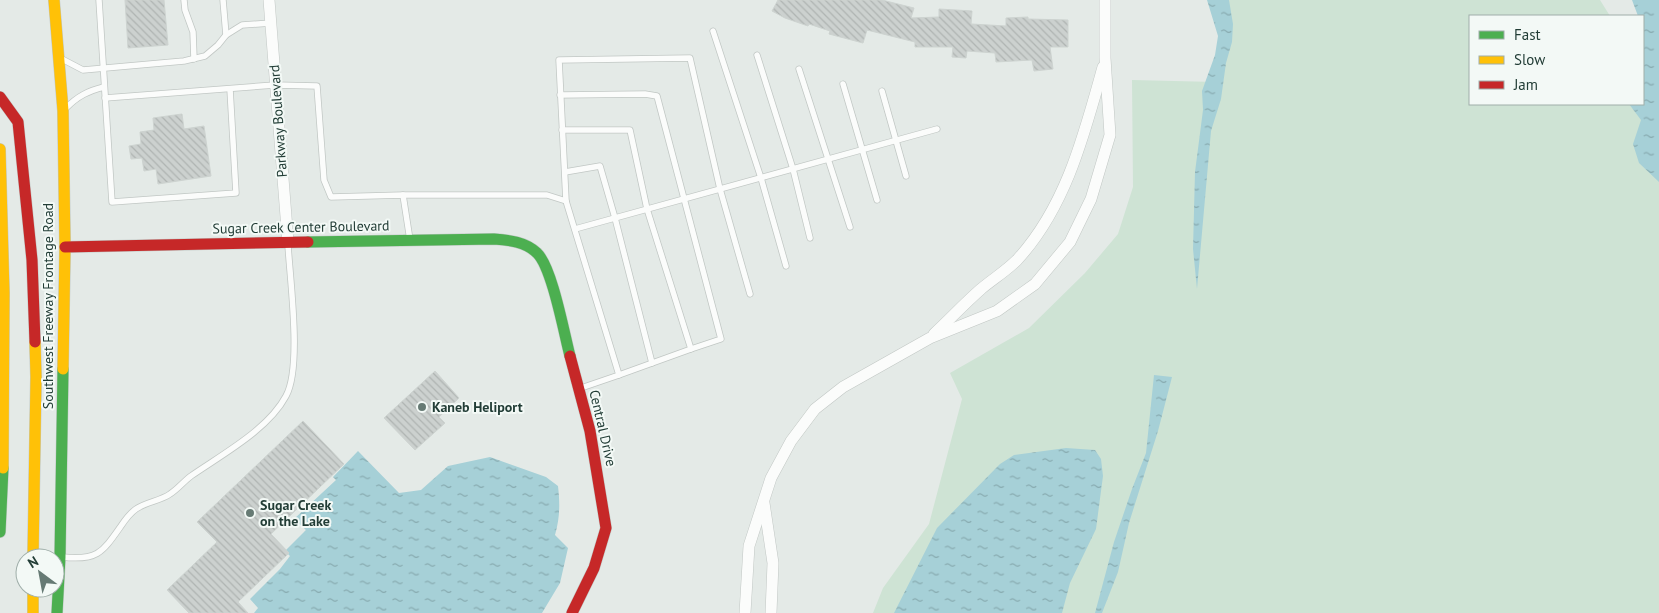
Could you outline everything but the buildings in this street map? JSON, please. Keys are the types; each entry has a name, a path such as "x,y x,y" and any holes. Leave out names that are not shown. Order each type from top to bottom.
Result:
{"main road":[{"name":"Southwest Freeway Frontage Road","path":"54,0 62,111 65,247 60,548"},
{"path":"0,97 18,122 32,260 36,377 33,548"},
{"path":"0,149 4,253 5,376 0,532"},
{"name":"Sugar Creek Center Boulevard","path":"65,247 494,239 524,244 535,250"},
{"name":"Central Drive","path":"535,250 543,258 547,267 590,431 606,528 594,568 572,613"},
{"path":"33,598 34,613"},
{"name":"Southwest Freeway Frontage Road","path":"57,613 58,598"}],"street":[{"name":"Parkway Boulevard","path":"269,0 288,242"},
{"path":"744,613 748,546 771,478 791,441 816,409 843,387 930,338 997,312 1035,284 1070,242 1091,199 1110,135 1105,58 1105,0"},
{"path":"930,338 981,289 1016,260 1045,224 1069,174 1087,124 1105,58"},
{"path":"764,502 773,563 771,613"}],"lane":[{"path":"99,0 112,202 236,193 230,89"},
{"path":"184,0 184,10 193,32 194,59"},
{"path":"223,0 226,35"},
{"path":"58,56 83,70 184,62 205,56 218,46 226,35 242,25 271,22"},
{"path":"713,31 761,178 786,266"},
{"path":"757,55 793,169 810,238"},
{"path":"619,375 566,201 559,60 690,58 720,189 750,294"},
{"path":"799,69 850,227"},
{"path":"842,84 877,200"},
{"path":"105,98 275,85 317,86 324,180 331,197 547,195 566,201"},
{"path":"62,111 76,98 88,91 104,87"},
{"path":"882,91 906,176"},
{"path":"560,94 645,94 657,96 721,339 579,388"},
{"path":"562,130 630,130 647,209 691,349"},
{"path":"575,229 937,130"},
{"path":"565,172 600,166 652,363"},
{"path":"403,195 410,240"},
{"path":"65,558 89,558 101,552 130,514 138,508 170,494 260,428 277,411 287,395 294,350 288,242"}],"green space":[{"path":"1217,0 1600,0 1609,15 1469,15 1469,105 1644,105 1659,83 1659,613 873,613 883,588 929,524 962,399 950,373 1029,328 1085,273 1118,234 1133,187 1132,80 1216,82 1225,29"}],"water":[{"path":"1207,0 1229,0 1233,24 1232,42 1226,63 1221,99 1211,131 1197,289 1193,249 1195,172 1203,110 1202,91 1215,55 1218,36"},
{"path":"1632,0 1659,0 1659,182 1639,163 1633,144 1641,120 1630,105 1644,105 1644,15 1638,15"},
{"path":"1154,375 1172,377 1158,431 1129,523 1118,572 1102,613 1095,613 1114,542 1146,453"},
{"path":"1066,448 1095,450 1101,459 1103,476 1096,529 1070,583 1062,613 894,613 937,528 1000,464 1014,455"},
{"path":"358,451 399,493 421,490 448,466 490,457 546,477 558,486 559,510 555,535 568,548 560,583 542,613 254,613 258,608 250,599 280,569 290,556 285,551 306,530 294,519 336,480 333,477"}],"traffic: fast":[{"path":"308,242 494,239 528,246 537,253 548,272 570,356"},
{"path":"57,613 60,557 63,369"},
{"path":"0,532 3,468"}],"traffic: slow":[{"path":"54,0 63,111 65,247 63,369"},
{"path":"0,149 4,293 3,468"},
{"path":"33,548 35,342"},
{"path":"33,598 33,613"}],"traffic: jam":[{"path":"0,97 18,122 32,260 35,342"},
{"path":"65,247 308,242"},
{"path":"570,356 590,431 606,528 594,568 572,613"}],"place":[{"name":"Kaneb Heliport","path":"422,407"},
{"name":"Sugar Creek on the Lake","path":"250,513"}]}
